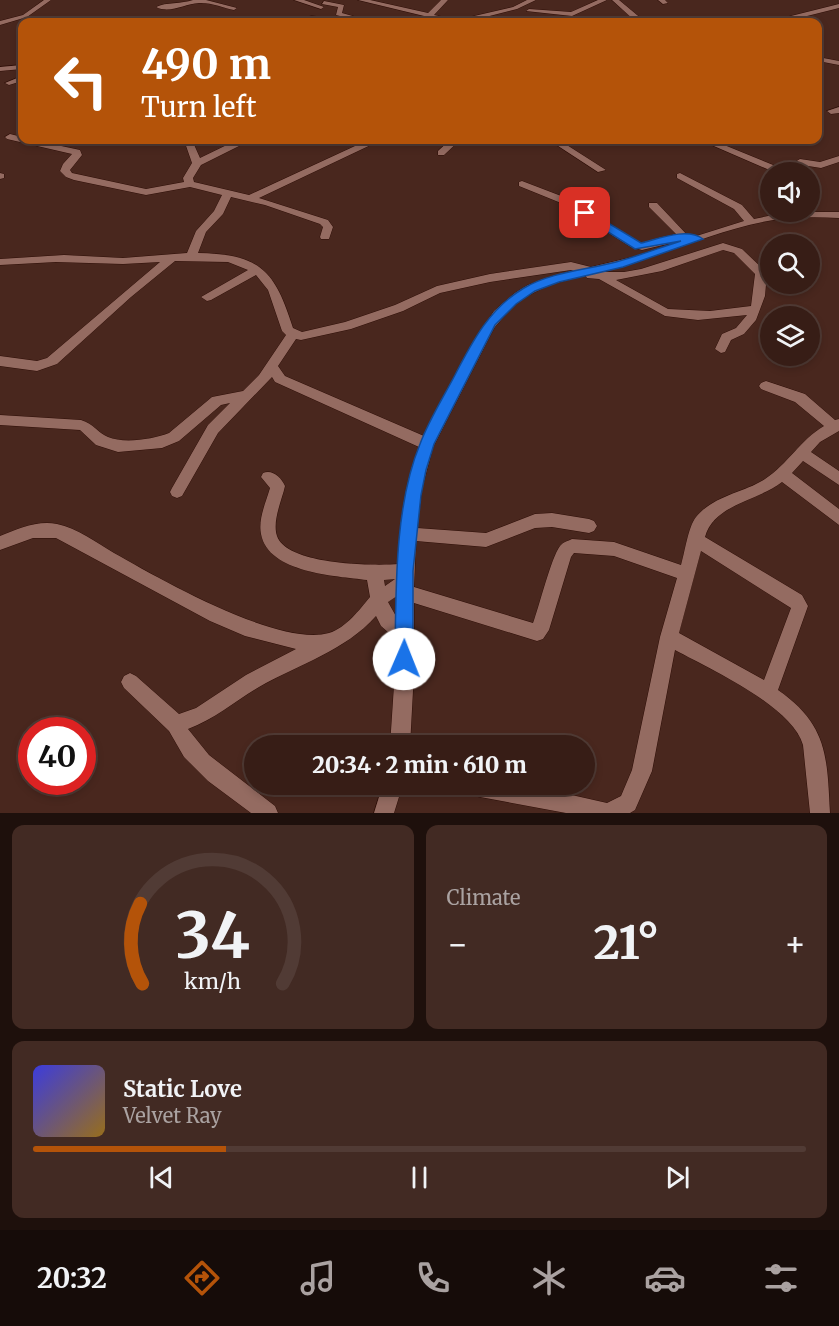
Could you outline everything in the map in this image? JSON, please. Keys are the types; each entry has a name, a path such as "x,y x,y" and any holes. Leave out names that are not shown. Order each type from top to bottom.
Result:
{"street":[{"path":"19,18 48,0"},
{"path":"297,0 343,7 338,14 353,18"},
{"path":"361,0 442,18"},
{"path":"430,15 445,0"},
{"path":"474,18 515,8 533,0"},
{"path":"589,0 603,0"},
{"path":"529,11 570,14 603,0"},
{"path":"615,0 633,18"},
{"path":"159,7 177,7 197,1 234,8"},
{"path":"312,18 324,3"},
{"path":"790,18 839,4"},
{"path":"33,10 48,13"},
{"path":"0,23 18,18"},
{"path":"822,61 839,63"},
{"path":"0,69 18,68"},
{"path":"9,83 18,80"},
{"path":"10,137 18,138"},
{"path":"46,144 77,152 77,155 66,166 65,171 77,178 140,191 162,190 190,184 251,198 327,224 324,237"},
{"path":"190,144 197,163"},
{"path":"190,184 188,178 197,163 235,144"},
{"path":"251,198 366,144"},
{"path":"441,153 451,144"},
{"path":"560,144 601,170"},
{"path":"715,144 760,163"},
{"path":"820,165 839,159"},
{"path":"680,176 738,207 750,221"},
{"path":"522,184 565,201 635,245 642,247 691,238"},
{"path":"191,256 201,231 219,212 228,193"},
{"path":"652,205 691,238"},
{"path":"400,735 405,582 413,495 427,444 491,322 511,302 531,289 555,279 592,274 691,238 750,221 800,214 833,215"},
{"path":"592,274 624,276 723,246 738,250 761,273 761,286 755,309 741,330 726,337 721,349"},
{"path":"0,262 63,258 123,261 191,256 237,262 257,270 271,285 288,330 302,336 347,326 399,308 436,290 571,266 673,314 716,316 755,309"},
{"path":"2,364 37,366 52,361 127,294 173,257"},
{"path":"207,297 257,270"},
{"path":"177,492 213,429 272,368 293,334"},
{"path":"272,368 280,379 427,444"},
{"path":"526,795 608,813 628,803 642,771 669,638 701,522 708,514 769,484 782,474 815,438 836,425 800,398 766,386"},
{"path":"0,420 81,425 88,428 101,441 126,447 169,440 217,401 248,395"},
{"path":"802,453 832,470 839,479"},
{"path":"782,474 839,519"},
{"path":"268,477 278,486 268,525 270,538 277,549 288,556 324,568 374,573 405,582 537,633 540,630 563,556 572,546 614,549 686,574"},
{"path":"409,534 486,540 535,521 552,520 589,526"},
{"path":"0,543 33,531 57,531 224,618 267,636 329,642"},
{"path":"695,539 749,570 800,606 800,612 768,693"},
{"path":"374,573 382,613 388,623 405,636"},
{"path":"176,724 201,715 252,681 329,642 364,619 379,599 405,582"},
{"path":"669,638 768,693 789,708 807,729 814,753 820,813"},
{"path":"130,682 176,724 179,734 195,756 268,813"},
{"path":"384,813 390,795"}],"route":[{"path":"404,659 405,571 413,495 419,470 427,444 491,322 511,302 531,289 555,279 619,265 697,239 677,237 639,247 585,213"}]}
